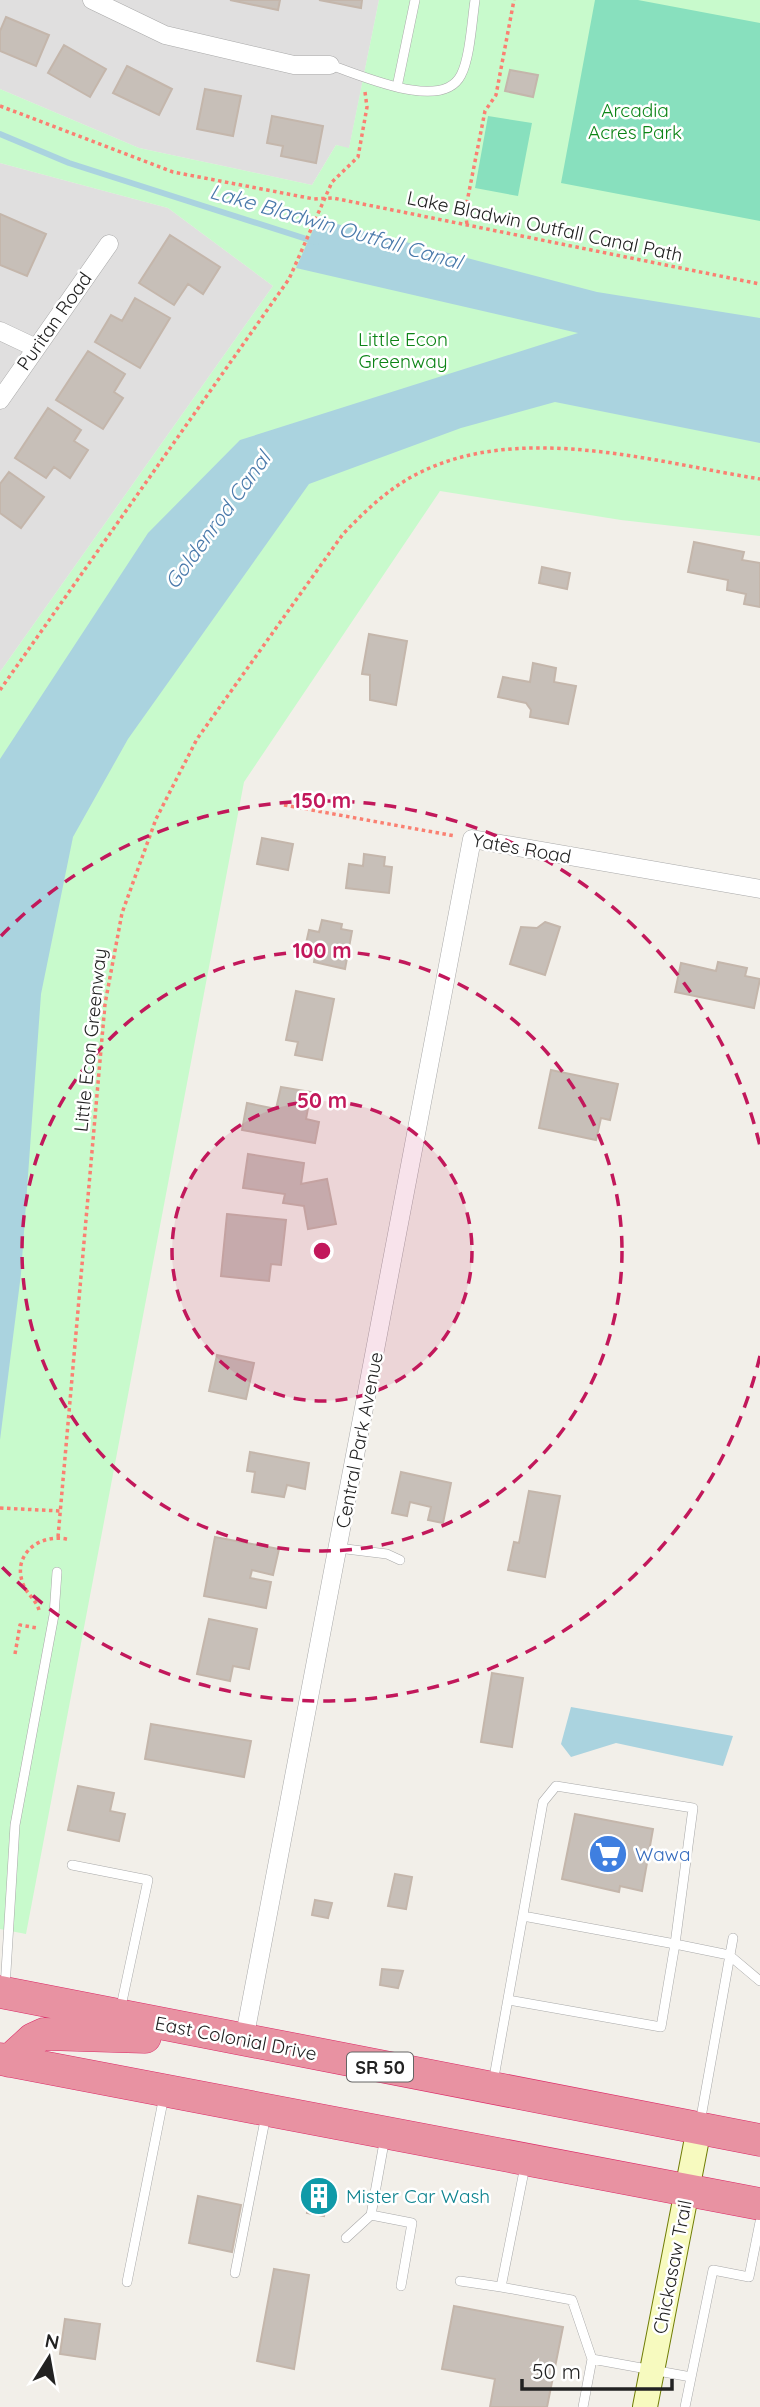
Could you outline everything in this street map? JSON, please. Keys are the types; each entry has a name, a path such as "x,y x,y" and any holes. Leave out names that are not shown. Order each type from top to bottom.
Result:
{"highway":[{"path":"2,1994 117,2026"},
{"name":"East Colonial Drive","path":"117,2026 244,2040 760,2140"},
{"path":"4,2060 44,2034 117,2026"},
{"path":"4,2060 760,2204"}],"street":[{"path":"92,0 164,35 294,65 330,65"},
{"name":"Puritan Road","path":"0,400 34,347 109,244"},
{"path":"0,331 34,347"},
{"name":"Yates Road","path":"472,839 760,889"},
{"name":"Central Park Avenue","path":"244,2040 472,839"},
{"name":"Chickasaw Trail","path":"645,2407 699,2128"}],"lane":[{"path":"397,87 415,0"},
{"path":"330,65 397,87 432,93 451,87 462,75 475,0"},
{"path":"338,1548 387,1554 400,1560"},
{"path":"2,1994 15,1825 54,1615 57,1572"},
{"path":"492,2088 543,1801 556,1786 693,1808 661,2027 508,2000"},
{"path":"72,1865 148,1880 117,2026"},
{"path":"523,1916 729,1955 760,1981"},
{"path":"699,2128 733,1938"},
{"path":"127,2282 165,2091"},
{"path":"235,2273 267,2110"},
{"path":"346,2238 371,2215 386,2132"},
{"path":"501,2287 527,2159"},
{"path":"371,2215 412,2223 401,2286"},
{"path":"685,2407 713,2270 749,2277 760,2222"},
{"path":"460,2281 572,2300 592,2359 583,2407"},
{"path":"592,2359 691,2377"}],"path":[{"path":"467,224 465,212 485,111 496,95 514,0"},
{"path":"0,690 293,269 336,177 358,157 367,107 366,95 357,74"},
{"path":"0,106 173,172 325,198"},
{"name":"Lake Bladwin Outfall Canal Path","path":"325,198 760,284"},
{"name":"Little Econ Greenway","path":"58,1537 99,1065 113,949 127,895 156,819 208,721 343,534 370,506 423,471 461,458 539,446 760,480"},
{"name":"Yates Road","path":"284,805 472,839"},
{"path":"0,1508 60,1511"},
{"path":"39,1614 37,1604 22,1582 22,1561 37,1543 58,1537 70,1540"},
{"path":"15,1654 20,1625 37,1628 38,1620"}],"shaded area":[{"path":"0,0 379,0 349,149 336,145 312,185 139,148 0,89"},
{"path":"0,163 168,208 273,286 0,672"}],"green space":[{"name":"Little Econ Greenway","path":"379,0 760,0 760,536 621,520 440,491 244,782 26,1934 0,1929 0,672 273,286 168,208 0,163 0,89 139,148 312,185 336,145 349,148"},
{"name":"Arcadia Acres Park","path":"595,0 638,0 760,23 760,221 561,183"},
{"path":"488,116 532,123 518,196 475,188"}],"water":[{"name":"Goldenrod Canal","path":"318,219 597,292 760,318 760,443 555,402 461,428 309,484 128,739 73,837 41,994 21,1274 0,1440 0,759 148,533 240,440 578,333 296,268"},
{"path":"571,1707 733,1736 723,1766 616,1743 571,1757 561,1744"}],"building":[{"path":"230,0 280,0 278,10"},
{"path":"319,0 362,0 361,8"},
{"path":"6,17 49,35 36,66 0,51 0,31"},
{"path":"64,45 106,69 90,97 48,73"},
{"path":"127,66 172,89 159,115 113,93"},
{"path":"510,70 538,75 533,97 505,91"},
{"path":"205,89 241,96 233,136 197,129"},
{"path":"272,116 323,126 316,163 281,156 283,146 267,143"},
{"path":"0,214 46,234 27,276 0,265"},
{"path":"170,235 220,267 203,294 188,284 174,305 139,283"},
{"path":"135,298 170,318 140,368 95,342 111,315 122,321"},
{"path":"88,351 125,374 114,392 123,398 103,429 56,400"},
{"path":"48,408 81,430 74,441 88,450 70,478 54,467 46,478 15,458"},
{"path":"9,472 44,497 21,528 0,513 0,484"},
{"path":"694,542 744,552 742,560 760,563 760,607 744,604 746,594 727,590 728,580 688,572"},
{"path":"542,567 570,573 567,589 539,583"},
{"path":"369,634 407,641 396,705 370,700 370,675 362,674"},
{"path":"533,663 556,668 554,682 576,686 568,724 530,717 531,710 526,703 498,697 503,677 530,682"},
{"path":"262,838 293,844 288,870 257,864"},
{"path":"364,854 385,857 384,866 392,867 389,893 346,888 349,864 363,866"},
{"path":"322,920 342,924 341,929 352,931 345,969 314,962 316,950 305,948 309,930 319,932"},
{"path":"545,922 560,927 545,975 510,964 521,927 537,928"},
{"path":"718,962 747,968 745,976 760,979 754,1008 675,992 681,963 716,971"},
{"path":"296,991 334,999 322,1060 295,1055 298,1042 286,1040"},
{"path":"551,1070 618,1084 610,1120 601,1118 596,1140 539,1128"},
{"path":"281,1087 311,1092 306,1119 319,1122 315,1143 242,1130 247,1103 276,1109"},
{"path":"248,1154 304,1163 301,1184 327,1179 336,1224 308,1229 304,1206 283,1203 285,1194 243,1188"},
{"path":"227,1214 286,1220 281,1265 271,1264 269,1281 221,1276"},
{"path":"217,1355 254,1363 246,1399 209,1391"},
{"path":"250,1452 309,1463 305,1489 287,1485 284,1497 252,1492 255,1472 247,1471"},
{"path":"401,1472 451,1483 443,1523 428,1520 431,1507 410,1502 407,1516 392,1513"},
{"path":"529,1491 560,1496 545,1577 508,1570 514,1542 519,1543"},
{"path":"215,1537 279,1549 273,1575 252,1570 250,1578 271,1582 266,1608 204,1596"},
{"path":"209,1619 257,1629 249,1669 233,1666 230,1681 197,1674"},
{"path":"492,1673 523,1678 512,1747 481,1742"},
{"path":"151,1724 251,1741 244,1777 145,1759"},
{"path":"78,1786 114,1793 110,1811 125,1814 119,1841 68,1830"},
{"name":"Wawa","path":"575,1814 653,1829 642,1891 620,1886 619,1892 562,1879"},
{"path":"395,1874 412,1877 406,1909 388,1906"},
{"path":"315,1900 332,1903 328,1918 312,1915"},
{"path":"382,1969 403,1971 398,1988 380,1985"},
{"name":"Mister Car Wash","path":"312,2186 329,2189 324,2216 307,2213"},
{"path":"198,2196 241,2205 232,2252 189,2243"},
{"path":"274,2269 309,2275 294,2369 257,2361"},
{"path":"454,2306 563,2327 547,2407 490,2407 495,2379 442,2369"},
{"path":"65,2319 100,2324 95,2359 60,2354"}],"waterway":[{"name":"Lake Bladwin Outfall Canal","path":"0,134 69,163 316,242"}],"place":[{"name":"Wawa","path":"608,1854"},
{"name":"Mister Car Wash","path":"319,2196"}]}
